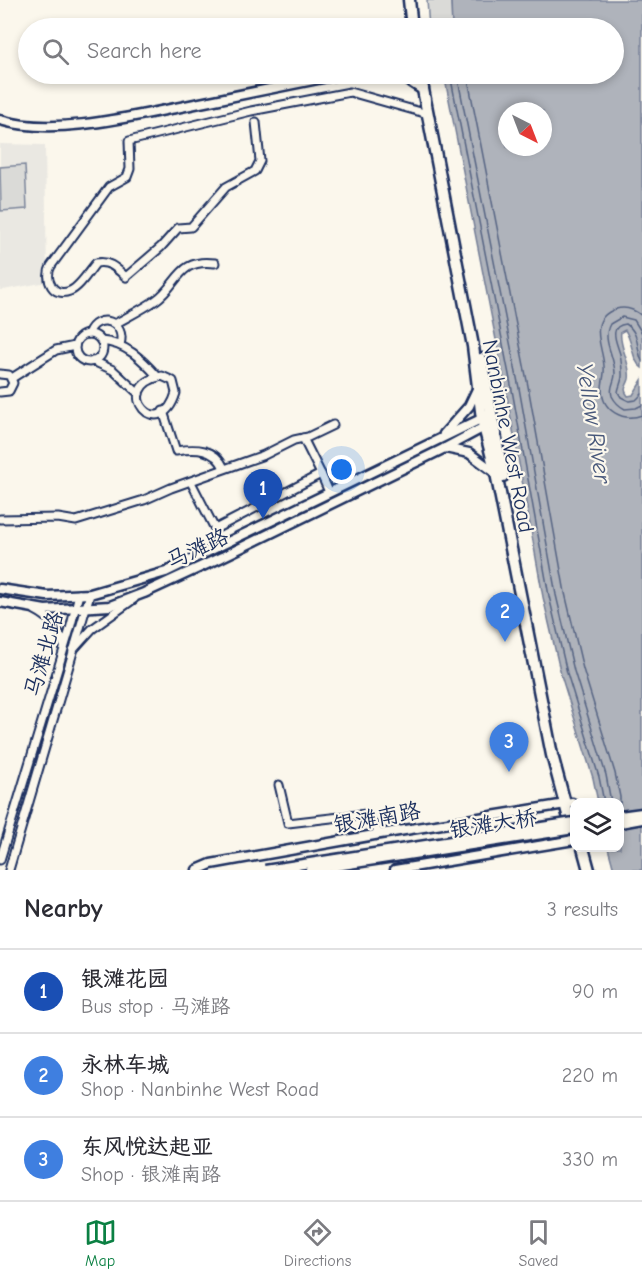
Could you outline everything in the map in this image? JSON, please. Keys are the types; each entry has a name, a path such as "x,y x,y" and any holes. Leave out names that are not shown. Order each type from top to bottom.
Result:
{"highway":[{"path":"409,0 411,18"},
{"path":"413,18 415,0"},
{"path":"415,84 423,89"},
{"name":"Nanbinhe West Road","path":"422,84 473,346 478,386 488,420 570,803"},
{"name":"Nanbinhe West Road","path":"428,84 496,473 552,755 570,804"},
{"path":"578,852 582,870"},
{"path":"585,852 589,870"}],"main road":[{"path":"0,120 9,123 59,126 116,120 294,84"},
{"path":"440,439 469,406 478,386"},
{"name":"马滩路","path":"0,589 47,596 90,594 166,572 440,439 488,420"},
{"name":"马滩路","path":"0,602 45,610 110,606 144,593 445,448 488,420"},
{"path":"445,448 469,453 496,473"},
{"name":"银滩南路","path":"197,870 211,864 380,834 570,807"},
{"path":"624,815 642,813"},
{"path":"624,822 642,819"},
{"name":"银滩大桥","path":"266,870 570,823"},
{"name":"银滩大桥","path":"310,870 570,830"},
{"path":"395,870 570,839"}],"street":[{"path":"256,122 260,161 255,171 226,187 191,227 178,228 161,247 126,277 108,263 100,262 96,263 74,290 64,293 50,285 48,276 51,266 109,187 127,177 130,168 129,141 251,111 351,92 428,114"},
{"path":"116,324 158,299 180,272 188,267 206,262 215,263"},
{"path":"88,334 90,328 99,321 105,320 116,324 121,333 120,345"},
{"path":"140,394 113,370 93,361 82,360 76,354 75,346 81,336 88,334 96,336 101,341 120,345 133,352 158,377"},
{"path":"93,361 102,353 101,341"},
{"path":"12,378 56,350 75,346"},
{"path":"0,374 7,374 14,383 12,389 0,392"},
{"path":"158,377 170,378 176,389 174,399 156,415 146,413 139,405 140,394 146,383 158,377"},
{"path":"163,411 176,451 193,448 204,450 218,458 224,468"},
{"path":"0,519 58,518 76,521 144,500 224,468 264,455 333,425"},
{"path":"303,438 330,492"},
{"path":"191,482 214,529 321,474"},
{"path":"68,650 92,629 144,593"},
{"name":"马滩北路","path":"9,870 68,650 79,594"},
{"path":"68,650 90,594"},
{"path":"32,609 44,615 54,624 68,650"},
{"name":"马滩北路","path":"0,860 68,650"},
{"path":"279,785 288,823 366,814 380,834"}],"shaded area":[{"path":"427,0 451,0 452,18 428,18"},
{"path":"0,144 45,145 47,282 3,290 0,290"},
{"path":"25,165 27,209 1,211 0,167"}],"water":[{"name":"Yellow River","path":"451,0 642,0 642,368 636,361 625,330 621,332 621,343 629,368 629,379 625,389 628,396 633,395 642,380 642,870 614,870 609,852 624,852 624,798 597,798 561,675 543,597 506,391 446,84 624,84 624,18 452,18"}],"place":[{"name":"银滩花园","path":"263,519"},
{"name":"永林车城","path":"505,642"},
{"name":"东风悦达起亚","path":"509,772"}]}
